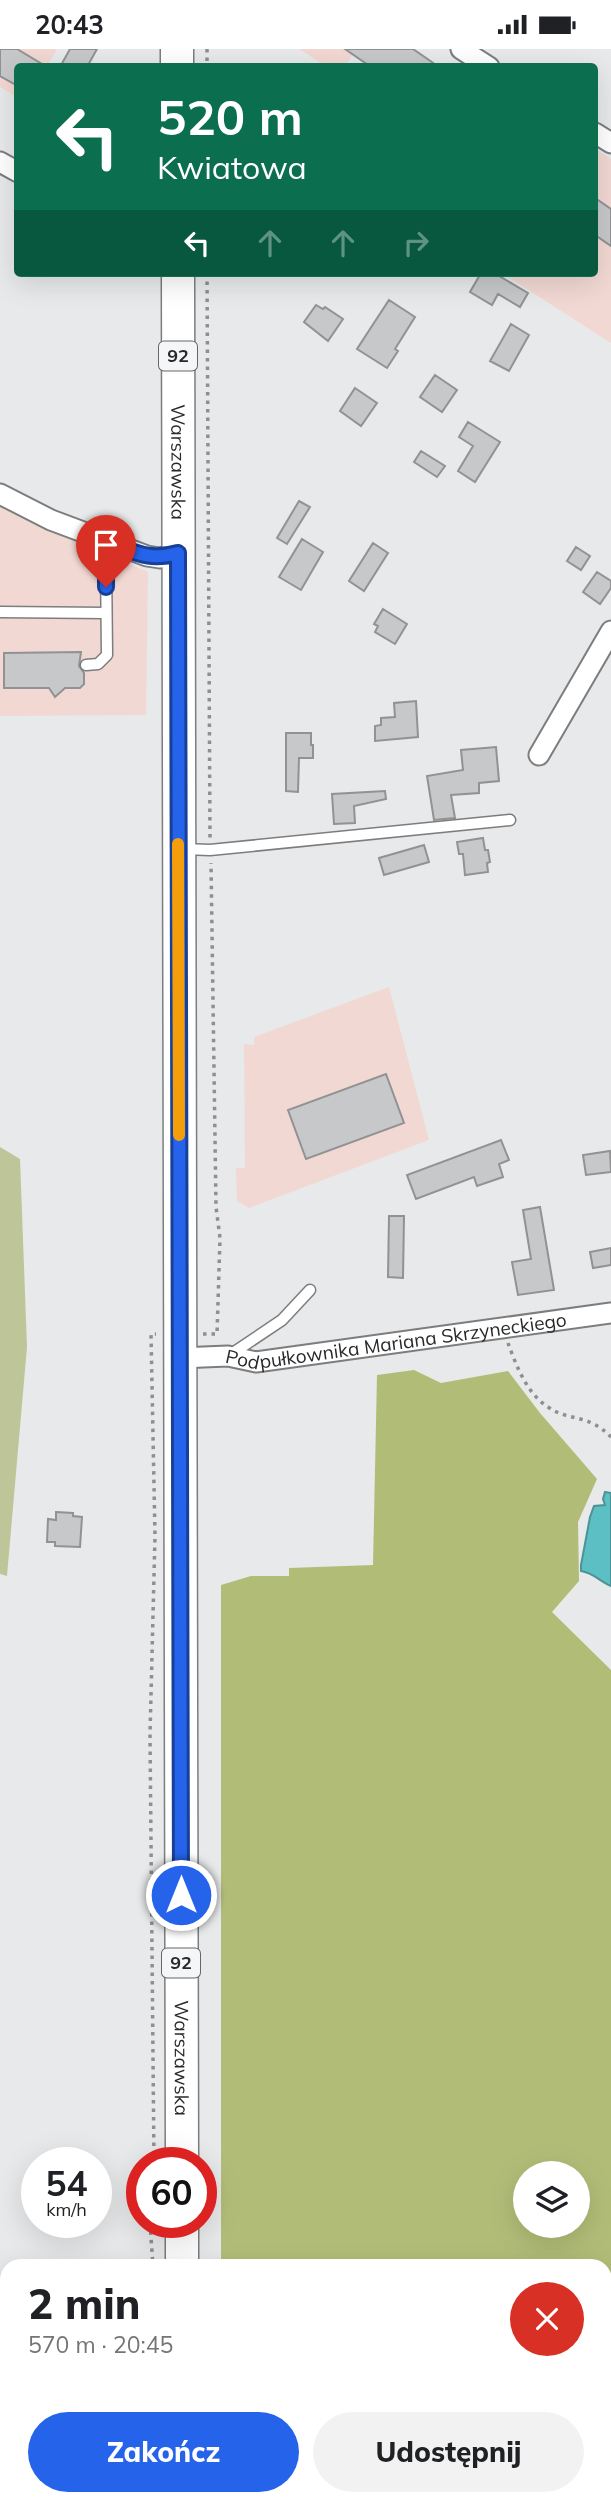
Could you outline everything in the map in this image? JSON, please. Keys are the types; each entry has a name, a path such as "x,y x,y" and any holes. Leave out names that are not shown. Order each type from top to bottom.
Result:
{"main road":[{"name":"Warszawska","path":"178,277 182,2147"},
{"path":"181,2259 182,2238"}],"street":[{"path":"461,49 483,63"},
{"path":"0,494 51,520 147,556 160,558 178,553"},
{"path":"539,755 611,631"},
{"name":"Podpułkownika Mariana Skrzyneckiego","path":"179,1358 228,1356 256,1362 611,1313"}],"lane":[{"path":"86,665 98,664 107,656 106,561 111,544"},
{"path":"0,612 106,613"},
{"path":"178,848 210,850 510,820"},
{"path":"228,1356 282,1319 310,1290"}],"path":[{"path":"207,277 210,850 216,1207 220,1238 217,1334"},
{"path":"503,1329 522,1374 535,1396 549,1409 600,1426 611,1437"},
{"path":"151,1333 155,1537 150,1735 154,2147"},
{"path":"151,2238 153,2259"}],"shaded area":[{"path":"0,49 57,49 49,63 14,63 14,95 0,87"},
{"path":"299,49 356,49 347,63 321,63"},
{"path":"598,151 611,159 611,343 508,277 598,277"},
{"path":"0,505 33,523 148,572 146,715 0,716"},
{"path":"389,987 429,1140 249,1208 237,1201 236,1168 245,1168 244,1044 254,1045 254,1037"}],"green space":[{"path":"0,1147 20,1159 27,1347 7,1576 0,1574"},
{"path":"414,1370 441,1383 508,1371 597,1479 578,1522 579,1581 552,1612 611,1670 611,2259 221,2259 221,1585 251,1576 289,1576 289,1568 373,1565 377,1375"}],"water":[{"path":"605,1492 611,1493 611,1586 581,1571 590,1517 594,1506 605,1505"}],"building":[{"path":"0,49 17,49 40,63 14,63 14,84 0,76"},
{"path":"70,49 97,49 89,63 62,63"},
{"path":"345,49 413,49 433,63 365,63"},
{"path":"598,200 611,209 611,246 598,237"},
{"path":"479,277 501,277 528,293 520,307 498,294 492,305 470,292"},
{"path":"389,300 415,317 395,349 398,351 387,368 357,349"},
{"path":"316,305 323,309 325,307 343,319 328,341 304,322"},
{"path":"511,324 529,335 509,371 490,361"},
{"path":"435,375 457,390 442,412 420,397"},
{"path":"355,388 377,403 361,426 340,411"},
{"path":"468,422 500,442 475,482 458,471 473,446 459,437"},
{"path":"421,451 445,466 437,477 414,462"},
{"path":"299,501 310,507 287,544 277,538"},
{"path":"302,539 323,552 301,590 279,577"},
{"path":"373,543 388,553 364,591 349,581"},
{"path":"576,547 590,556 581,570 567,561"},
{"path":"597,572 611,581 611,588 600,604 583,592"},
{"path":"383,609 407,624 395,644 375,632 378,626 374,624"},
{"path":"81,652 79,666 84,673 84,684 80,688 65,688 55,697 49,688 4,688 4,653"},
{"path":"416,701 418,737 375,741 375,726 381,725 381,718 395,717 394,703"},
{"path":"286,733 311,733 313,758 299,758 298,792 286,791"},
{"path":"496,747 499,781 479,783 479,793 451,795 455,818 434,820 427,776 463,770 461,750"},
{"path":"385,791 386,799 354,806 355,823 334,824 332,794"},
{"path":"483,838 490,862 487,863 488,872 465,875 463,854 459,854 457,842"},
{"path":"424,845 429,862 384,875 379,858"},
{"path":"386,1074 404,1123 306,1159 288,1110"},
{"path":"501,1140 509,1160 499,1164 503,1177 477,1186 474,1177 416,1199 407,1175"},
{"path":"610,1151 611,1172 586,1175 583,1155"},
{"path":"540,1207 554,1290 518,1295 512,1262 531,1259 523,1210"},
{"path":"389,1216 404,1216 403,1278 388,1277"},
{"path":"611,1248 611,1265 593,1268 590,1252"},
{"path":"56,1512 73,1513 73,1516 82,1517 80,1547 55,1546 55,1542 47,1542 48,1519 56,1520"}],"slow traffic":[{"path":"178,844 179,1135"}],"route":[{"path":"106,587 106,561 111,544 160,558 178,553 181,1895"}]}
